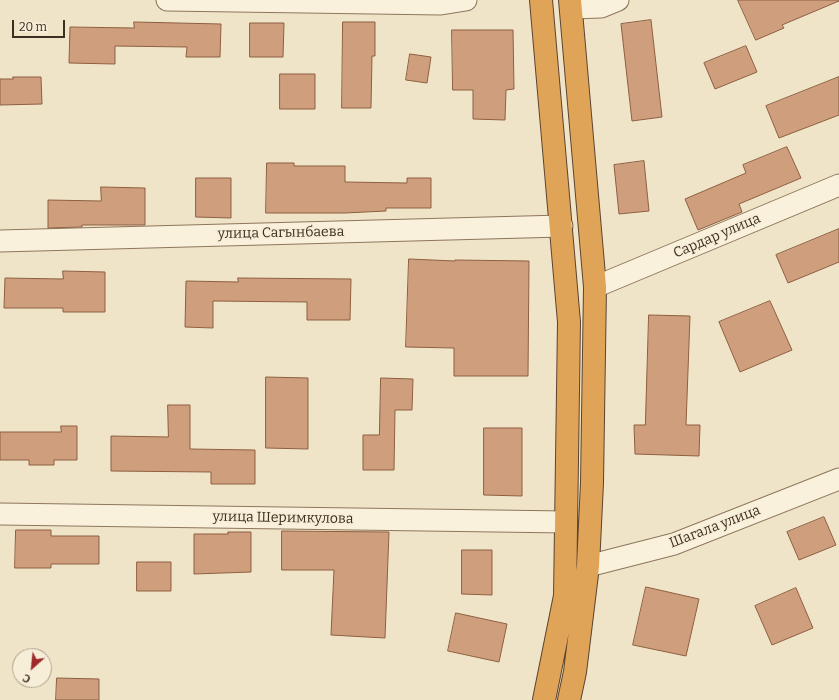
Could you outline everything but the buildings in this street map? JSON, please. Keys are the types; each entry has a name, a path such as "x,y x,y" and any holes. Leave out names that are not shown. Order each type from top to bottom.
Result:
{"highway":[{"path":"541,0 562,226 569,322 565,596 544,700"},
{"path":"569,700 575,672 588,566 592,483 595,287 570,4"}],"street":[{"path":"168,0 441,4 466,0"},
{"path":"570,4 601,7 618,0"},
{"name":"Сардар улица","path":"595,287 839,184"},
{"name":"улица Сагынбаева","path":"0,241 562,226"},
{"name":"Шагала улица","path":"588,566 674,544 839,479"},
{"name":"улица Шеримкулова","path":"0,514 566,522"}]}
